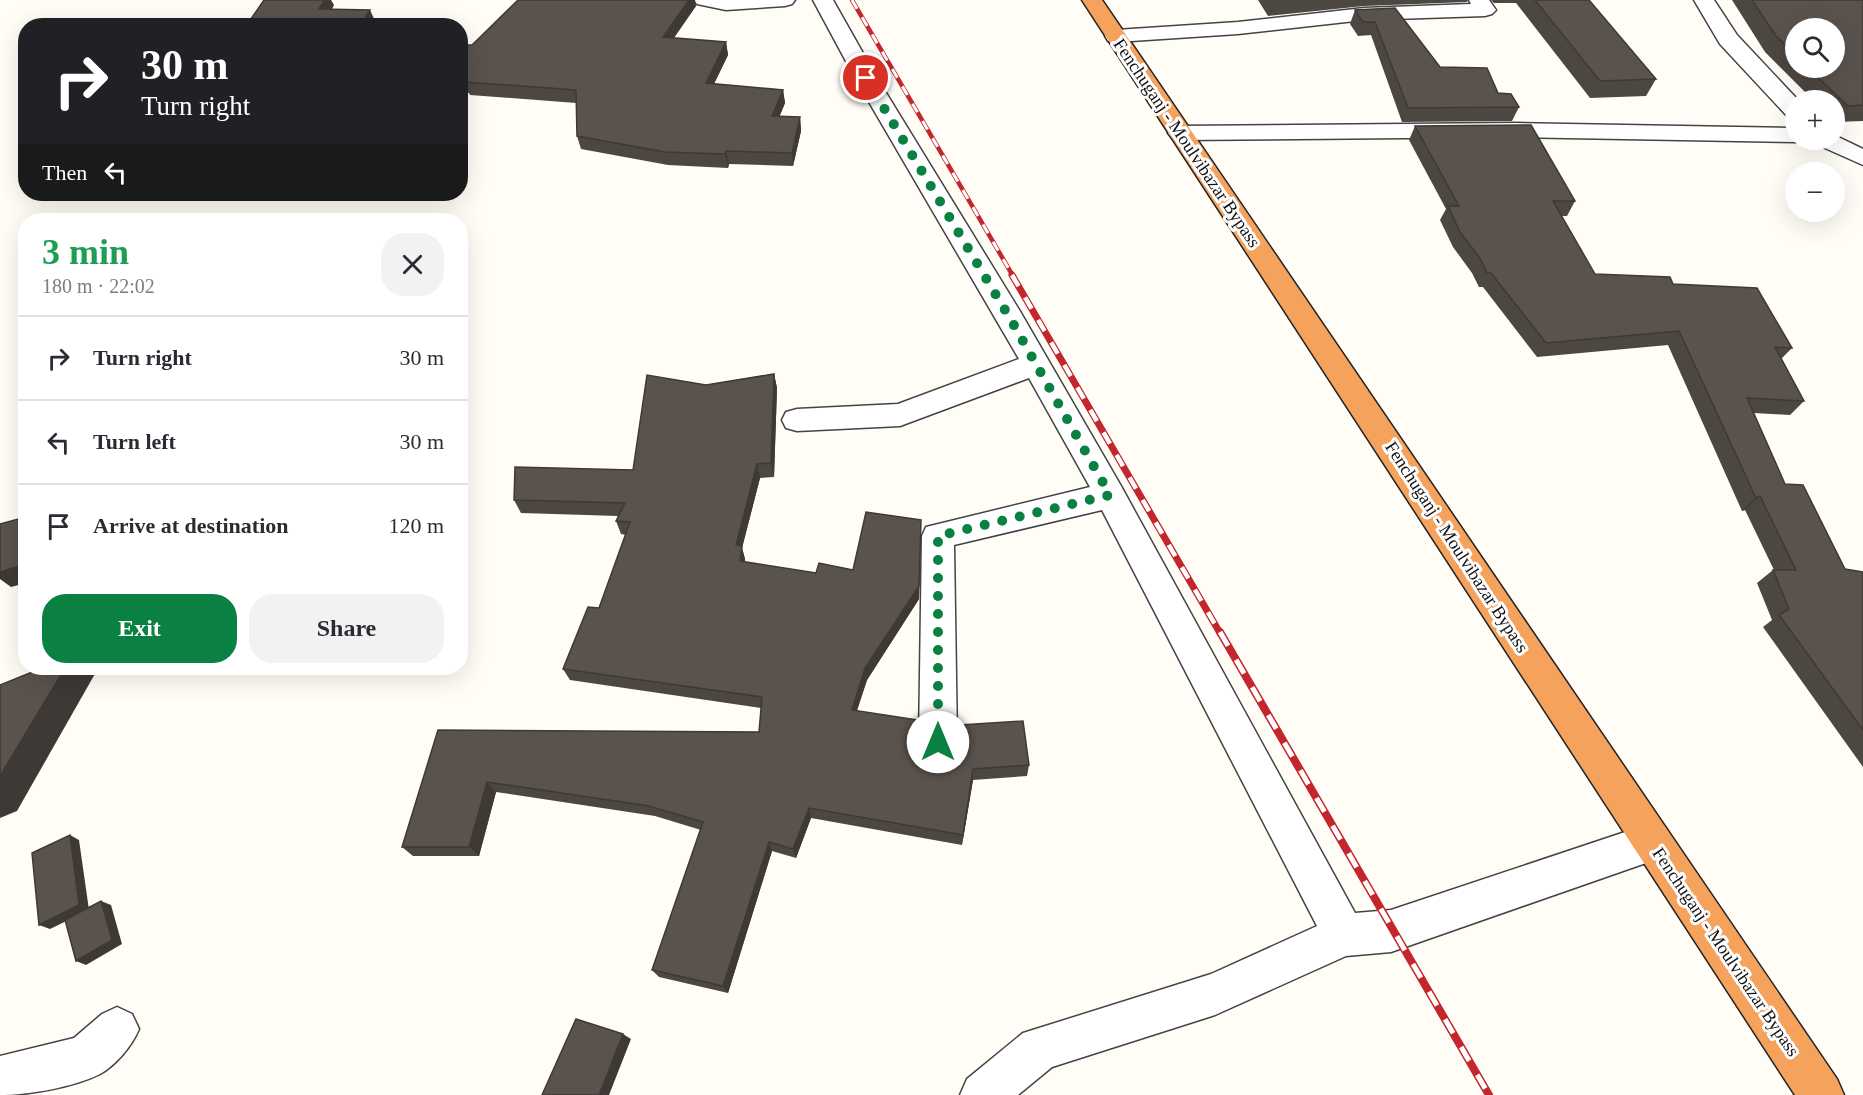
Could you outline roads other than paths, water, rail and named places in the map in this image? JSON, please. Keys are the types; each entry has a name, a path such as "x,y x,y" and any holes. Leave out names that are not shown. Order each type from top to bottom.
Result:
{"highway":[{"name":"Fenchuganj - Moulvibazar Bypass","path":"1092,0 1322,342 1821,1095"}],"street":[{"path":"704,0 726,4 785,0"},
{"path":"823,0 866,78 1011,320 1110,495 1344,935"},
{"path":"1116,36 1238,28 1364,14 1485,10 1479,0"},
{"path":"1704,0 1728,39 1785,100"},
{"path":"1180,133 1515,130 1785,135"},
{"path":"1845,150 1863,159"},
{"path":"797,420 900,415 1034,364"},
{"path":"938,742 938,536 1110,495"},
{"path":"983,1095 1039,1049 1215,994 1344,935 1392,931 1652,842"},
{"path":"0,1078 86,1057 117,1029"}],"railway":[{"path":"852,0 1013,276"},
{"path":"1012,275 1220,633"},
{"path":"1220,632 1489,1095"}]}
